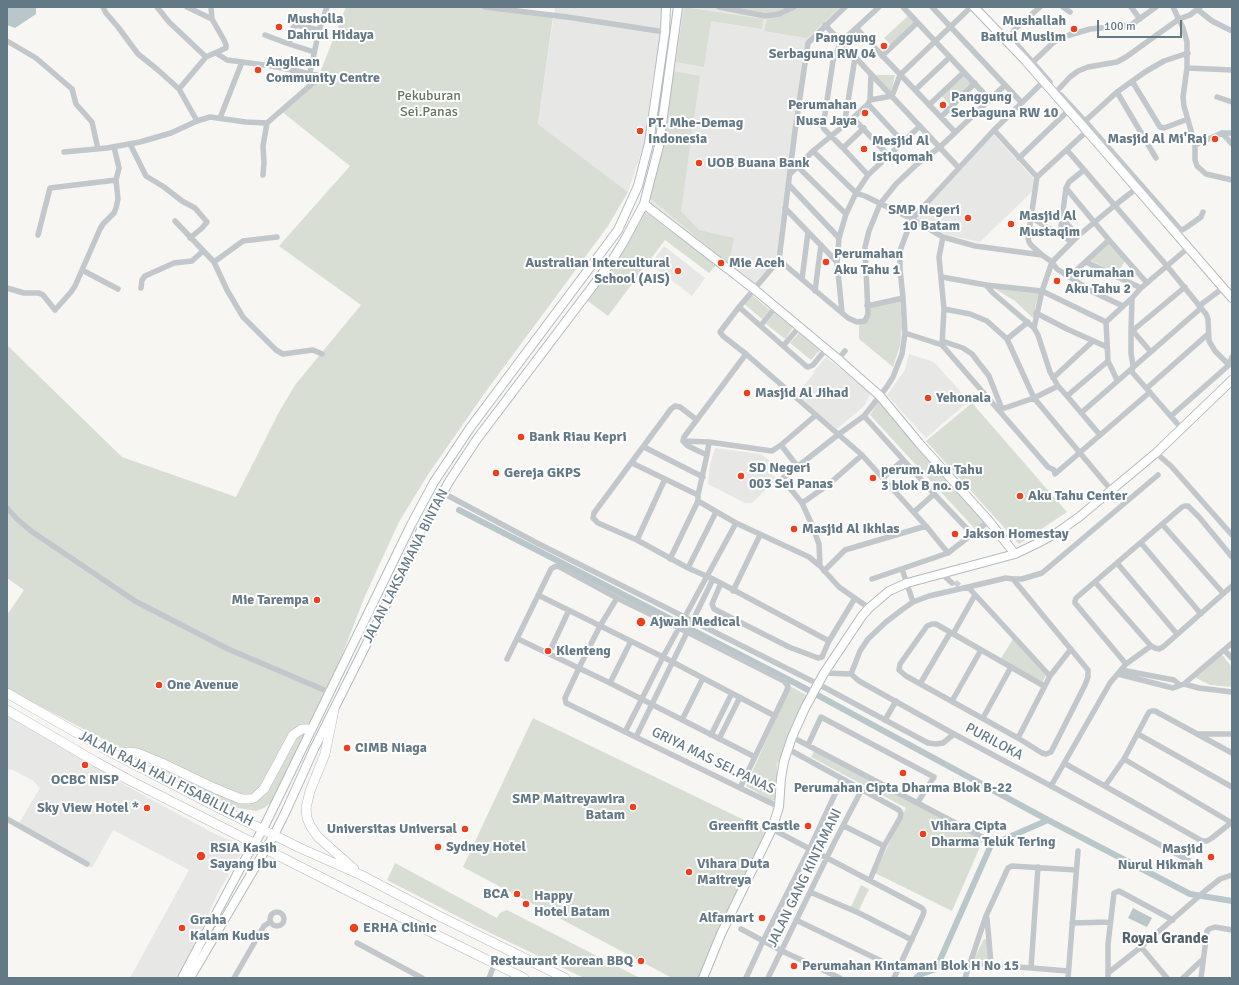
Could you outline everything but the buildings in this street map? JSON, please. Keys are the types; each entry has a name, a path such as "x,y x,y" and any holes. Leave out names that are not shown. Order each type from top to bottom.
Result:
{"main road":[{"name":"JALAN LAKSAMANA BINTAN","path":"189,976 254,843 263,829 411,525 434,482 470,428 618,230 638,186 649,143 666,7"},
{"name":"JALAN LAKSAMANA BINTAN","path":"189,976 274,835 421,530 454,474 476,439 611,262 644,204 658,146 678,7"},
{"path":"974,7 1024,59 1043,82 1054,91 1069,110 1084,123 1087,131 1232,298"},
{"path":"644,204 800,326 880,396 1015,554"},
{"path":"703,978 721,934 772,829 779,807 781,778 792,737 824,673 868,608 889,592 906,583 1015,554 1058,532 1079,517 1156,453 1232,380"},
{"path":"411,525 421,530"},
{"name":"JALAN RAJA HAJI FISABILILLAH","path":"7,693 119,756 215,806 300,848 361,875 437,915 565,978"},
{"name":"JALAN RAJA HAJI FISABILILLAH","path":"7,710 96,762 265,849 524,978"},
{"path":"334,710 326,754 310,791 306,808 307,818 318,837 361,875"},
{"path":"119,756 126,752 137,753 241,799 250,799 254,798 264,789 293,735 302,730 311,729"}],"street":[{"path":"103,7 138,54 179,89 198,121"},
{"path":"157,7 169,22 206,57"},
{"path":"186,7 212,19"},
{"path":"179,89 206,57 226,48 226,45 212,19 211,7"},
{"path":"310,73 319,30 327,7"},
{"path":"486,7 567,17 664,32"},
{"path":"719,7 765,16 779,14 794,7"},
{"path":"845,7 808,43 779,260 720,332 721,335 746,354 862,455 914,512 948,553"},
{"path":"868,175 823,127 833,61 841,42 879,7"},
{"path":"903,7 990,100"},
{"path":"932,7 1021,102"},
{"path":"892,96 900,75 971,7"},
{"path":"1040,7 1014,30 1011,37 1013,40 1033,62 1054,91 1179,228 1182,230 1187,227 1201,217 1202,212"},
{"path":"1063,7 1070,12"},
{"path":"1131,7 1140,19"},
{"path":"1033,62 1054,42 1063,37 1090,29 1131,25 1156,7"},
{"path":"1173,7 1188,42 1187,68 1183,97 1195,145 1195,160 1197,166 1206,174 1232,180"},
{"path":"1054,91 1070,76 1078,71 1088,67 1117,62 1126,57 1179,19 1190,15 1198,8 1212,21 1232,31"},
{"path":"882,56 918,23"},
{"path":"288,44 293,28 296,25 319,30"},
{"path":"825,25 959,168"},
{"path":"856,28 956,132"},
{"path":"265,35 314,52"},
{"path":"7,41 36,58 72,89 76,104 92,122 98,149"},
{"path":"216,53 227,60 321,76 267,123 263,146 263,175"},
{"path":"1084,123 1117,92 1145,72 1164,62 1188,53"},
{"path":"915,90 950,57"},
{"path":"844,126 855,58"},
{"path":"1024,59 1033,62"},
{"path":"220,118 242,62"},
{"path":"1187,68 1232,70"},
{"path":"930,105 964,72"},
{"path":"871,74 869,102 903,142"},
{"path":"1132,81 1160,127 1164,128 1188,119"},
{"path":"820,566 819,544 802,503 783,478 864,416 893,377 902,354 905,333 904,298 900,269 901,248 912,219 994,130 1043,82"},
{"path":"940,117 975,83"},
{"path":"779,260 848,318 856,322 865,321 868,317 865,247 869,230 880,204 896,184 916,165 940,147 1005,85"},
{"path":"1117,92 1156,158"},
{"path":"790,173 813,151 853,118 869,102 892,96"},
{"path":"1217,97 1232,102"},
{"path":"1019,158 1069,110"},
{"path":"64,152 130,144 171,133 210,117 246,122 267,123"},
{"path":"853,118 888,155"},
{"path":"842,312 837,262 839,238 846,214 856,193 868,175 920,126"},
{"path":"843,148 864,128"},
{"path":"994,130 1037,177"},
{"path":"1087,131 1037,177 1028,238 1029,242 1042,255 1052,262 1057,269 1093,292 1123,306"},
{"path":"1195,145 1222,133 1232,133"},
{"path":"1222,133 1232,144"},
{"path":"130,144 146,176 164,187 182,201 195,208 207,222 190,238"},
{"path":"7,288 24,293 39,292 55,310 75,286 103,224 114,213 118,199 116,180 119,168 114,146"},
{"path":"1066,150 1185,287 1208,319 1210,345 1229,366"},
{"path":"813,151 856,193 912,219 943,237 975,246 1042,255"},
{"path":"797,166 846,214"},
{"path":"1060,234 1066,188 1069,182 1084,170"},
{"path":"38,235 50,188 116,180"},
{"path":"789,185 839,238"},
{"path":"1066,188 1094,223 1147,283"},
{"path":"1034,328 1036,313 1042,291 1052,262 1078,236 1137,188"},
{"path":"785,208 837,262"},
{"path":"1030,217 1072,242"},
{"path":"1062,218 1078,236"},
{"path":"175,221 214,262 226,290 240,312 250,325 276,350 283,354 313,350 322,354"},
{"path":"802,279 808,232"},
{"path":"214,262 243,241 277,237"},
{"path":"943,237 940,257 944,309 942,343 1000,409 1048,467 1054,470 1055,474 1100,435 1208,334"},
{"path":"1069,277 1109,240"},
{"path":"815,291 821,245"},
{"path":"1117,380 1108,361 1106,322 1141,288 1188,248"},
{"path":"141,288 142,280 145,276 174,263 192,261 203,251"},
{"path":"1086,262 1141,288"},
{"path":"82,270 118,289"},
{"path":"942,277 986,285 1042,291 1106,322"},
{"path":"986,285 993,293 1034,328 1053,378 1058,386 1100,435"},
{"path":"1132,331 1185,287"},
{"path":"1081,413 1223,288"},
{"path":"867,306 904,298"},
{"path":"1132,298 1132,372 1182,429"},
{"path":"739,307 808,367 813,365 826,349"},
{"path":"761,325 776,307"},
{"path":"944,309 970,314 987,321 1007,339 1034,398 1111,490"},
{"path":"1036,313 1107,347"},
{"path":"1007,339 1028,322"},
{"path":"784,346 800,326"},
{"path":"1132,331 1150,351"},
{"path":"905,333 962,348 972,354 989,376 1000,409"},
{"path":"1053,378 1093,341"},
{"path":"838,358 845,351"},
{"path":"683,441 684,437 746,354"},
{"path":"1171,416 1229,366 1232,357"},
{"path":"1067,396 1108,361"},
{"path":"1000,409 1034,398 1058,386"},
{"path":"697,420 680,407 675,406 593,515 593,518 598,523 637,540 670,559 721,583 733,591 829,641"},
{"path":"683,441 709,442 769,452 781,446 816,415"},
{"path":"864,416 972,534"},
{"path":"683,441 688,446 707,455"},
{"path":"670,559 698,498 709,442"},
{"path":"781,446 798,467"},
{"path":"644,447 703,476"},
{"path":"1156,453 1171,466 1232,535"},
{"path":"802,503 828,485 862,455"},
{"path":"882,478 903,460"},
{"path":"632,463 698,498 716,512 736,523 809,557 820,566 839,587 868,608"},
{"path":"851,674 860,651 868,639 886,622 913,602 959,586 1006,578 1022,579 1042,573 1158,475"},
{"path":"637,540 666,480"},
{"path":"443,493 538,543 786,683 788,690 740,788"},
{"path":"914,512 934,494"},
{"path":"1126,664 1074,601 1076,598 1117,562 1141,544 1182,507 1188,506 1232,557"},
{"path":"7,508 17,519 35,534 135,601 228,649 329,692"},
{"path":"688,568 716,512"},
{"path":"872,579 948,553 988,521"},
{"path":"625,732 663,657 682,623 711,578 736,523"},
{"path":"1162,524 1223,594"},
{"path":"824,571 845,550 926,526"},
{"path":"733,591 760,535"},
{"path":"1141,544 1201,614"},
{"path":"1117,562 1177,634"},
{"path":"507,659 551,569 554,566 558,566 617,598 689,627"},
{"path":"902,569 913,602"},
{"path":"944,574 959,586 975,595 1050,676"},
{"name":"GRIYA MAS SEI.PANAS","path":"636,737 711,578"},
{"path":"1013,579 1088,670 1088,677 1051,752 1046,754 1042,753 983,718 920,684 899,670 900,664 927,626 936,624 1044,686"},
{"path":"1095,582 1151,646 1159,649 1232,586"},
{"path":"721,583 712,604 714,609 815,658 822,657 829,641 856,598"},
{"path":"538,595 663,657 775,716"},
{"path":"920,684 975,595"},
{"path":"580,668 600,626 617,598"},
{"path":"549,653 569,610"},
{"name":"PURILOKA","path":"689,627 817,685 928,743 936,744 943,742 954,734 1188,860"},
{"path":"518,639 580,668 755,757"},
{"path":"610,683 631,641"},
{"path":"1119,672 1173,688 1182,685 1232,643"},
{"path":"1051,786 1110,683 1126,664 1151,646"},
{"path":"1018,738 1044,686 1071,649"},
{"path":"952,701 981,650"},
{"path":"1224,650 1232,658"},
{"path":"983,718 1012,667"},
{"name":"GRIYA MAS SEI.PANAS","path":"580,668 565,698 567,704 779,807"},
{"path":"824,673 851,674 859,681 954,734"},
{"path":"682,720 703,678"},
{"path":"1182,685 1232,692"},
{"path":"711,735 732,693"},
{"path":"719,739 740,697"},
{"path":"885,720 896,701"},
{"path":"1105,786 1124,759 1149,712 1155,711 1232,753"},
{"path":"808,745 821,717 934,777 918,802"},
{"path":"1138,734 1232,787"},
{"path":"1197,734 1232,734"},
{"path":"792,737 984,838"},
{"path":"788,749 894,806 901,813 894,831 884,846 870,880"},
{"path":"1064,763 1202,841 1207,841 1212,838 1232,822 1124,759"},
{"path":"746,978 842,779"},
{"name":"JALAN GANG KINTAMANI","path":"768,978 826,858 862,789"},
{"path":"7,819 87,864"},
{"path":"844,826 884,846"},
{"path":"772,829 809,850 922,908 924,911 923,914 894,978"},
{"path":"1068,978 1078,851"},
{"path":"965,978 986,916 1008,868 1012,866 1076,870"},
{"path":"1031,968 1038,867"},
{"path":"1108,976 1205,891 1220,879 1232,875"},
{"path":"1108,976 1110,922 1113,895 1117,891 1173,920"},
{"path":"810,892 859,913 912,940"},
{"path":"986,916 991,964"},
{"path":"796,920 898,969"},
{"path":"234,978 264,926 270,922"},
{"path":"1072,923 1110,922"},
{"path":"1201,978 1207,931 1215,927 1232,930"},
{"path":"741,929 782,951 840,978"},
{"path":"357,943 422,978"},
{"path":"1141,947 1167,978"},
{"path":"1183,978 1203,959"},
{"path":"490,978 496,963"},
{"path":"970,963 1068,971"}],"shaded area":[{"path":"7,7 36,7 36,14 15,28 7,25"},
{"path":"555,7 665,7 662,32 652,82 645,141 628,192 538,124"},
{"path":"678,7 845,7 809,40 779,260 754,289 644,204 652,174"},
{"path":"993,134 1036,181 1035,189 980,242 947,235 912,215"},
{"name":"Australian Intercultural School (AIS)","path":"664,246 705,278 692,296 650,264"},
{"name":"Yehonala","path":"909,354 934,362 969,401 926,438 887,395 905,370"},
{"path":"826,357 871,393 865,405 837,429 796,395"},
{"name":"SD Negeri 003 Sei Panas","path":"715,448 761,454 769,460 770,473 777,479 752,503 745,503 708,484 710,464"},
{"path":"7,710 92,765 134,790 217,835 240,844 242,852 218,893 180,978 130,978 189,870 113,830 92,868 19,823 40,788 32,780 13,770 7,769"},
{"path":"1133,908 1152,918 1147,927 1128,918"}],"green space":[{"name":"Pekuburan Sei.Panas","path":"346,7 491,7 553,17 538,124 628,192 608,226 484,394 427,476 399,522 365,596 328,691 283,793 264,808 256,811 233,807 7,689 7,615 24,590 7,578 7,345 122,457 236,497 279,412 295,385 361,305 279,246 350,166 281,111 319,75"},
{"path":"684,7 763,19 762,29 711,21 704,67 676,62"},
{"path":"728,7 790,7 765,15"},
{"path":"798,7 840,7 807,38 764,31 767,19 781,16"},
{"path":"909,15 916,23 892,46 884,38"},
{"path":"672,71 700,76 681,211 699,230 734,238 729,264 650,198"},
{"path":"963,74 973,85 951,106 941,95"},
{"path":"876,75 895,75 891,92"},
{"path":"643,210 716,265 709,273 665,240 608,316 580,295"},
{"path":"1109,242 1125,261 1117,274 1090,260"},
{"path":"992,287 1040,290 1035,307 1035,320 1015,301"},
{"path":"751,294 770,310 762,319 744,304"},
{"path":"900,300 902,326 900,346 893,367 859,339 859,323 868,318 867,306"},
{"path":"775,313 793,328 785,339 766,324"},
{"path":"799,333 820,350 811,360 790,343"},
{"path":"880,399 986,519 975,529 870,415"},
{"path":"972,403 1067,512 1019,544 926,441"},
{"path":"1013,639 1046,675 1042,683 1000,660"},
{"path":"1219,651 1232,667 1232,687 1210,685 1192,676"},
{"path":"790,686 808,696 777,765 777,796 771,801 746,786"},
{"path":"533,718 771,833 702,978 672,978 463,867"},
{"path":"815,750 983,840 952,911 875,873 906,808 811,757"},
{"path":"395,863 497,918 500,913 507,910 640,978 584,978 480,928 387,880"},
{"path":"861,885 869,889 859,910 851,907"},
{"path":"984,939 988,940 988,961 974,959"}],"waterway":[{"path":"459,510 797,684 1048,820 1190,894 1232,901"},
{"path":"916,978 919,975 936,969 991,845 1048,820"}],"tunnel":[{"path":"955,582 962,588"}],"place":[{"name":"Musholla Dahrul Hidaya","path":"279,27"},
{"name":"Mushallah Baitul Muslim","path":"1074,29"},
{"name":"Panggung Serbaguna RW 04","path":"884,46"},
{"name":"Anglican Community Centre","path":"258,70"},
{"name":"Panggung Serbaguna RW 10","path":"943,105"},
{"name":"Perumahan Nusa Jaya","path":"865,113"},
{"name":"PT. Mhe-Demag Indonesia","path":"640,131"},
{"name":"Masjid Al Mi'Raj","path":"1215,139"},
{"name":"Mesjid Al Istiqomah","path":"864,149"},
{"name":"UOB Buana Bank","path":"699,163"},
{"name":"SMP Negeri 10 Batam","path":"968,218"},
{"name":"Masjid Al Mustaqim","path":"1011,224"},
{"name":"Perumahan Aku Tahu 1","path":"826,262"},
{"name":"Mie Aceh","path":"721,263"},
{"name":"Australian Intercultural School (AIS)","path":"678,271"},
{"name":"Perumahan Aku Tahu 2","path":"1057,281"},
{"name":"Masjid Al Jihad","path":"747,393"},
{"name":"Yehonala","path":"928,398"},
{"name":"Bank Riau Kepri","path":"521,437"},
{"name":"Gereja GKPS","path":"496,473"},
{"name":"SD Negeri 003 Sei Panas","path":"741,476"},
{"name":"perum. Aku Tahu 3 blok B no. 05","path":"873,478"},
{"name":"Aku Tahu Center","path":"1020,496"},
{"name":"Masjid Al Ikhlas","path":"794,529"},
{"name":"Jakson Homestay","path":"955,534"},
{"name":"Mie Tarempa","path":"317,600"},
{"name":"Ajwah Medical","path":"641,622"},
{"name":"Klenteng","path":"548,651"},
{"name":"One Avenue","path":"159,685"},
{"name":"CIMB Niaga","path":"347,748"},
{"name":"OCBC NISP","path":"85,765"},
{"name":"Perumahan Cipta Dharma Blok B-22","path":"903,773"},
{"name":"SMP Maitreyawira Batam","path":"633,807"},
{"name":"Sky View Hotel *","path":"147,808"},
{"name":"Greenfit Castle","path":"808,826"},
{"name":"Universitas Universal","path":"465,829"},
{"name":"Vihara Cipta Dharma Teluk Tering","path":"923,834"},
{"name":"Sydney Hotel","path":"438,847"},
{"name":"RSIA Kasih Sayang Ibu","path":"201,856"},
{"name":"Masjid Nurul Hikmah","path":"1211,857"},
{"name":"Vihara Duta Maitreya","path":"689,872"},
{"name":"BCA","path":"517,894"},
{"name":"Happy Hotel Batam","path":"526,904"},
{"name":"Alfamart","path":"762,918"},
{"name":"Graha Kalam Kudus","path":"182,928"},
{"name":"ERHA Clinic","path":"354,928"},
{"name":"Restaurant Korean BBQ","path":"641,961"},
{"name":"Perumahan Kintamani Blok H No 15","path":"794,966"}],"district":[{"name":"Royal Grande","path":"1165,939"}]}
